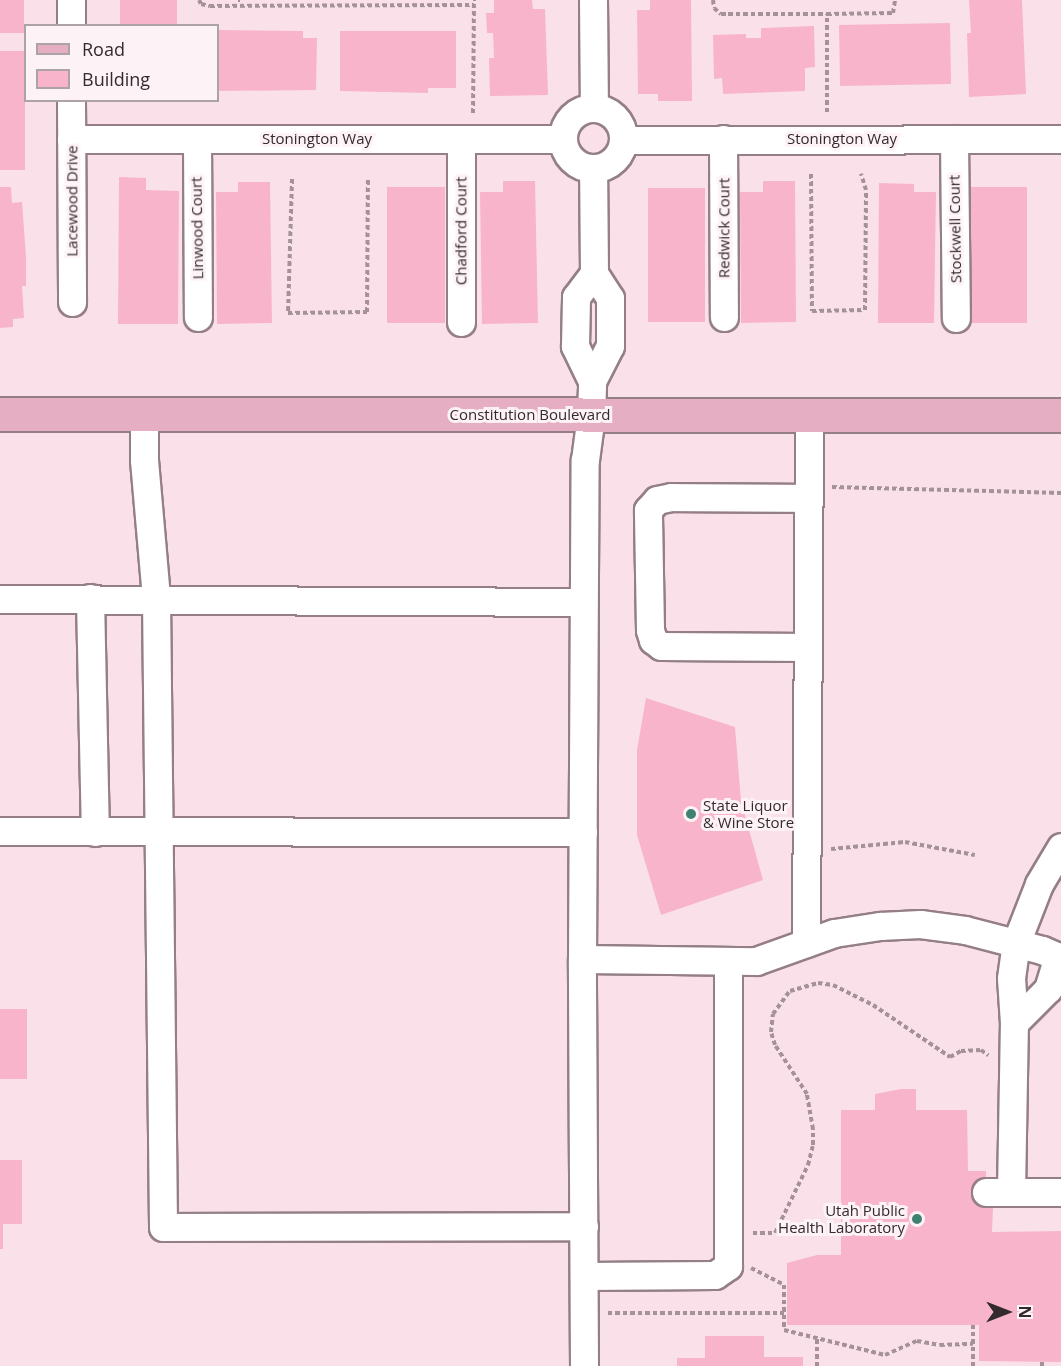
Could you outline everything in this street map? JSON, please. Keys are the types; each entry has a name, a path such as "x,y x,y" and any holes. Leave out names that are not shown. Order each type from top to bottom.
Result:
{"main road":[{"name":"Constitution Boulevard","path":"0,414 1061,415"}],"street":[{"path":"71,0 71,24"},
{"path":"593,0 594,108"},
{"name":"Lacewood Drive","path":"71,102 72,302"},
{"path":"594,108 613,115 621,126 623,140 614,160 593,168 580,165 570,157 563,139 564,131 572,117 586,109 594,108"},
{"name":"Stonington Way","path":"71,138 563,139"},
{"name":"Linwood Court","path":"197,138 198,317"},
{"name":"Chadford Court","path":"461,139 461,322"},
{"name":"Stonington Way","path":"623,140 1061,140"},
{"name":"Redwick Court","path":"723,140 724,317"},
{"name":"Stockwell Court","path":"954,140 956,318"},
{"path":"584,1366 583,602 585,460 591,415 592,381 575,346 576,297 594,273 593,168"},
{"path":"144,414 144,460 156,598 163,1227 584,1226"},
{"path":"806,943 808,647 820,493 809,415"},
{"path":"808,647 661,646 653,640 650,630 648,510 657,500 672,497 820,493"},
{"path":"90,598 94,832"},
{"path":"0,599 156,598 583,602"},
{"path":"0,831 583,832"},
{"path":"1061,847 1039,884 1016,943 1011,978 1014,1063 998,1192 1061,1192"},
{"path":"582,959 756,961 834,933 880,926 920,924 965,930 1060,957 1048,989 1014,1023"},
{"path":"585,1276 715,1275 728,1266 728,961"}],"path":[{"path":"199,0 201,4 210,6 474,3 473,113"},
{"path":"713,0 714,8 721,14 893,13 895,0"},
{"path":"827,14 827,112"},
{"path":"811,174 812,311 865,309 866,190 861,174"},
{"path":"292,179 288,313 367,312 368,177"},
{"path":"820,493 1061,493"},
{"path":"828,849 905,842 975,855"},
{"path":"750,1234 774,1233 808,1164 813,1145 813,1129 807,1094 775,1045 771,1032 773,1014 790,991 818,984 833,985 873,1005 950,1057 961,1051 981,1050 992,1057 1014,1063"},
{"path":"750,1267 786,1285 784,1330 885,1355 917,1341 940,1345 973,1344"},
{"path":"601,1313 784,1313"},
{"path":"973,1326 973,1366"},
{"path":"817,1339 817,1366"}],"building":[{"path":"0,0 24,0 24,33 0,33"},
{"path":"120,0 177,0 177,24 120,24"},
{"path":"494,0 532,0 533,9 545,9 548,95 490,96 489,58 494,58 493,33 487,33 486,13 494,13"},
{"path":"650,0 691,0 692,101 658,101 658,94 638,94 637,10 650,10"},
{"path":"969,0 1022,0 1026,94 969,97 967,33 971,33"},
{"path":"950,23 951,84 840,86 839,25"},
{"path":"814,26 815,67 805,68 805,91 723,94 722,78 714,79 713,35 746,34 746,38 761,38 761,28"},
{"path":"219,30 303,31 303,38 317,38 316,90 219,91"},
{"path":"340,31 456,31 456,88 428,88 428,93 340,91"},
{"path":"0,51 24,51 25,170 0,170"},
{"path":"119,177 146,178 146,190 179,191 178,324 118,324"},
{"path":"503,181 535,181 538,323 482,324 480,192 503,192"},
{"path":"763,181 795,181 796,322 741,323 740,192 763,192"},
{"path":"238,182 270,182 272,323 217,324 216,192 238,192"},
{"path":"879,183 914,184 914,192 936,192 934,323 878,323"},
{"path":"0,187 11,187 12,203 22,202 26,286 22,286 24,318 13,319 13,327 0,328"},
{"path":"387,187 445,187 445,323 387,323"},
{"path":"971,187 1027,187 1027,323 971,323"},
{"path":"648,188 705,188 705,322 648,322"},
{"path":"646,698 735,727 741,801 763,880 661,915 637,835 637,750"},
{"path":"0,1009 27,1009 27,1079 0,1079"},
{"name":"Utah Public Health Laboratory","path":"901,1089 916,1089 916,1110 967,1110 968,1171 986,1171 986,1207 993,1207 992,1232 1061,1231 1061,1362 979,1361 979,1325 787,1325 787,1263 817,1255 841,1255 841,1110 875,1110 875,1094"},
{"path":"0,1160 22,1160 22,1224 3,1224 3,1249 0,1249"},
{"path":"705,1336 764,1336 764,1357 803,1357 803,1366 677,1366 677,1358 705,1358"}],"place":[{"name":"State Liquor & Wine Store","path":"691,814"},
{"name":"Utah Public Health Laboratory","path":"917,1219"}]}
